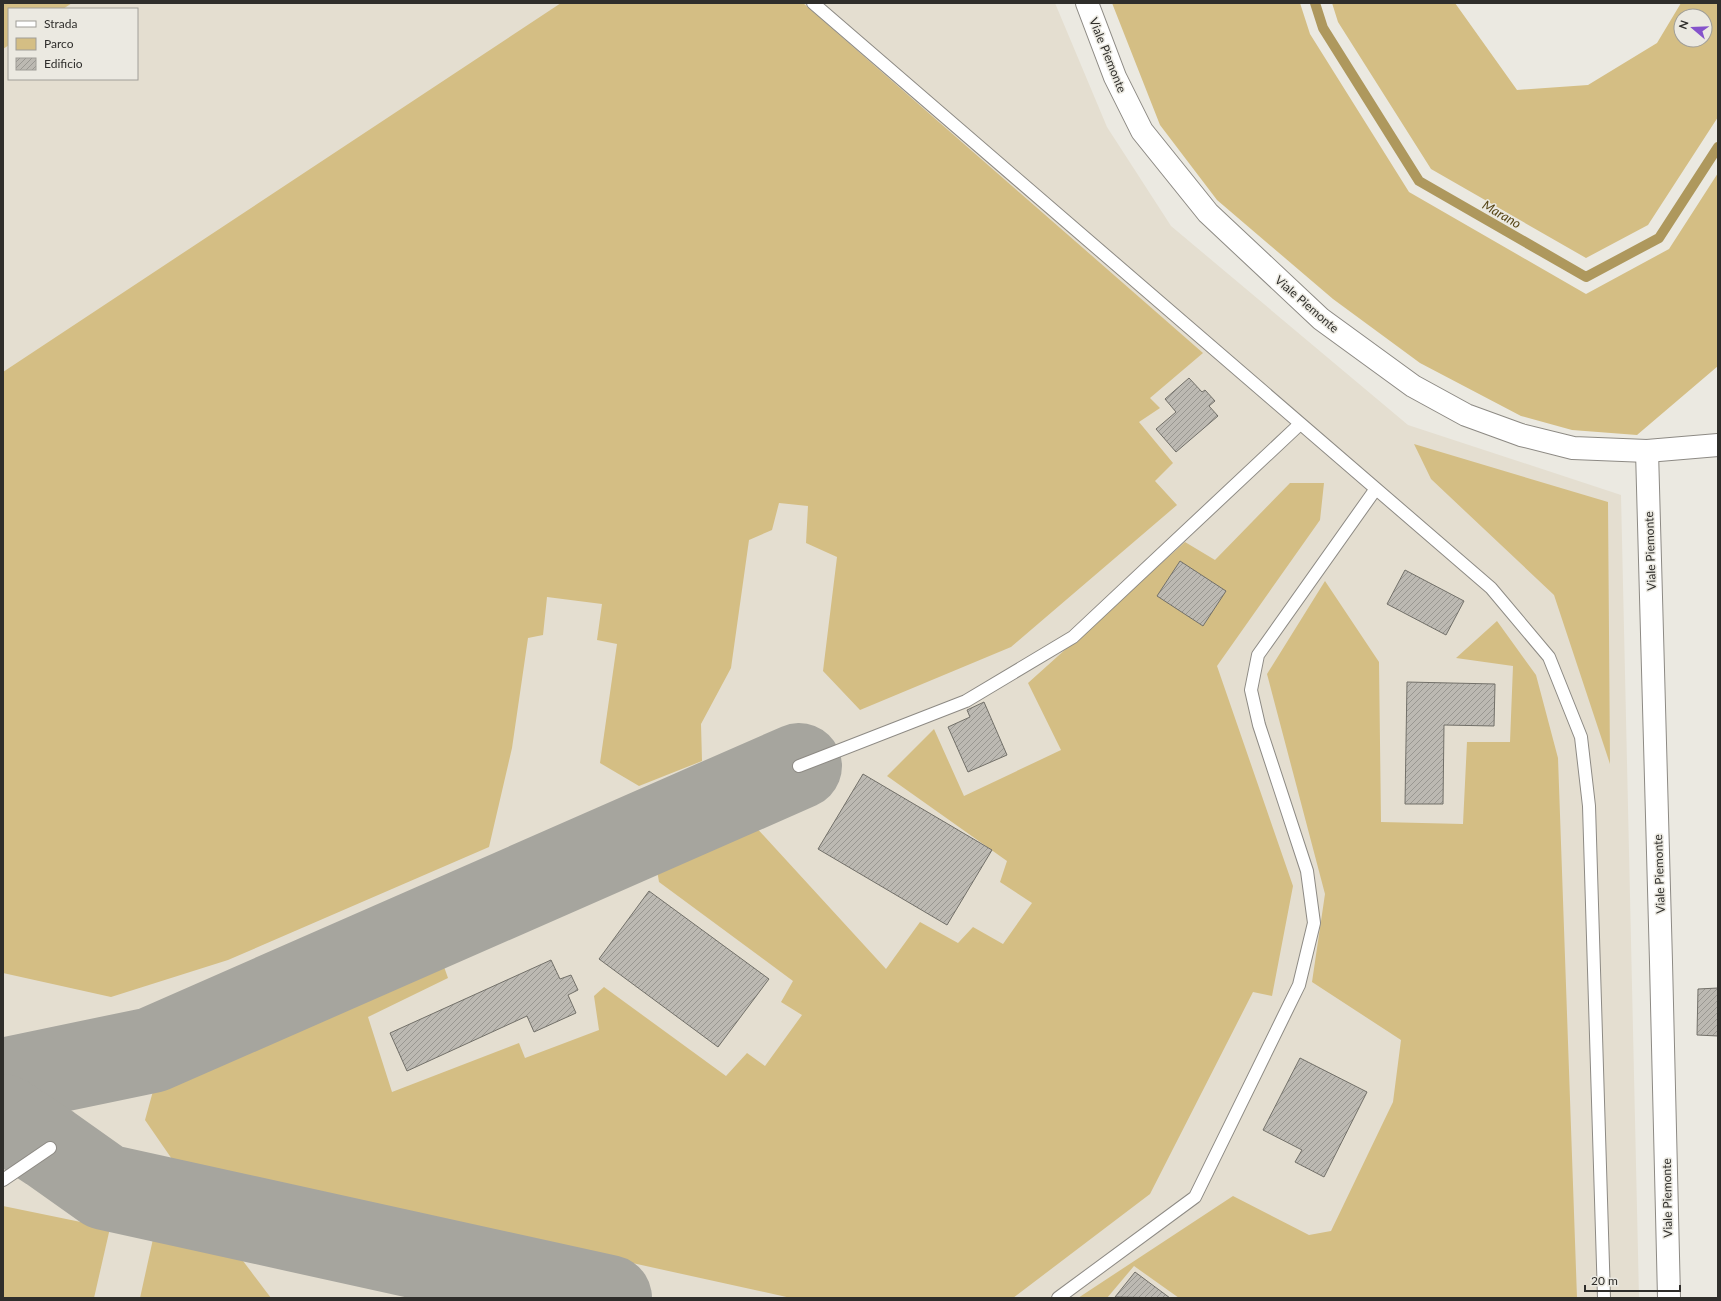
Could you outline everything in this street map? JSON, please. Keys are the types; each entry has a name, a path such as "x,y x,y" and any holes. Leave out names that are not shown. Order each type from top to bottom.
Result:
{"street":[{"name":"Viale Piemonte","path":"1087,3 1115,78 1142,131 1208,213 1321,319 1414,386 1466,414 1521,435 1573,448 1647,451 1718,445"},
{"name":"Viale Piemonte","path":"1647,451 1661,938 1669,1298"}],"lane":[{"path":"812,3 1375,490 1491,588 1549,657 1581,737 1589,806 1604,1298"},
{"path":"799,766 966,700 1073,637 1300,424"},
{"path":"1058,1298 1195,1197 1299,985 1314,923 1307,872 1259,726 1251,690 1258,655 1375,490"},
{"path":"3,1180 50,1148"}],"shaded area":[{"path":"3,3 1055,3 1107,127 1171,226 1408,425 1621,495 1639,1298 3,1298"}],"green space":[{"path":"3,3 72,3 64,8 8,8 8,46 3,49"},
{"path":"561,3 803,3 1203,353 1150,398 1160,408 1139,422 1173,463 1155,481 1177,505 1011,647 860,710 823,671 837,557 806,543 808,506 779,503 772,530 749,540 731,668 701,724 702,761 639,786 600,763 617,644 597,640 602,604 547,597 543,635 528,638 512,748 489,847 228,960 111,997 3,973 3,372"},
{"path":"1112,3 1300,3 1310,34 1409,192 1586,294 1669,249 1718,173 1718,366 1637,435 1572,430 1521,416 1420,363 1333,299 1217,200 1160,125"},
{"path":"1332,3 1455,3 1517,90 1588,85 1657,43 1673,16 1673,48 1713,48 1713,8 1678,8 1681,3 1718,3 1718,117 1648,225 1586,258 1431,169 1338,22"},
{"path":"1414,444 1608,502 1610,764 1554,595 1431,479"},
{"path":"1290,483 1324,483 1320,520 1217,666 1293,886 1272,996 1253,992 1150,1194 1013,1298 791,1298 174,1162 145,1120 158,1073 437,947 448,978 368,1017 392,1092 519,1043 525,1058 599,1030 594,996 604,987 726,1076 747,1053 765,1066 802,1015 781,1002 793,981 659,882 654,852 742,812 886,969 920,922 958,943 973,927 1003,944 1032,903 1000,882 1007,861 887,776 934,729 964,796 1061,750 1028,683 1185,542 1215,560"},
{"path":"1325,581 1379,662 1381,822 1463,824 1467,742 1510,742 1513,666 1456,658 1497,621 1536,675 1558,758 1577,1298 1179,1298 1134,1266 1107,1298 1078,1298 1233,1196 1309,1235 1331,1231 1393,1102 1401,1040 1312,982 1325,894 1267,674"},
{"path":"3,1206 110,1228 94,1298 3,1298"},
{"path":"153,1239 234,1249 271,1298 140,1298"}],"building":[{"path":"1189,378 1202,392 1205,390 1215,401 1209,406 1218,416 1176,452 1156,429 1176,412 1165,399"},
{"path":"1180,561 1226,591 1203,626 1157,596"},
{"path":"1405,570 1464,601 1446,635 1387,604"},
{"path":"1407,682 1495,684 1494,726 1444,725 1443,804 1405,804"},
{"path":"984,702 1007,755 968,772 948,727 970,717 967,710"},
{"path":"863,774 992,850 947,925 818,849"},
{"path":"649,891 769,979 718,1047 599,959"},
{"path":"551,960 560,979 571,975 578,990 568,995 576,1013 534,1032 527,1016 407,1071 390,1033"},
{"path":"1718,988 1718,1036 1697,1035 1698,989"},
{"path":"1300,1058 1367,1092 1324,1177 1295,1162 1302,1150 1263,1130"},
{"path":"1135,1272 1170,1298 1115,1297"}],"waterway":[{"name":"Marano","path":"1315,3 1323,28 1419,181 1586,277 1659,238 1718,147"}],"taxiway":[{"path":"3,1081 152,1050 799,766"},
{"path":"3,1117 105,1187 609,1298"}]}
